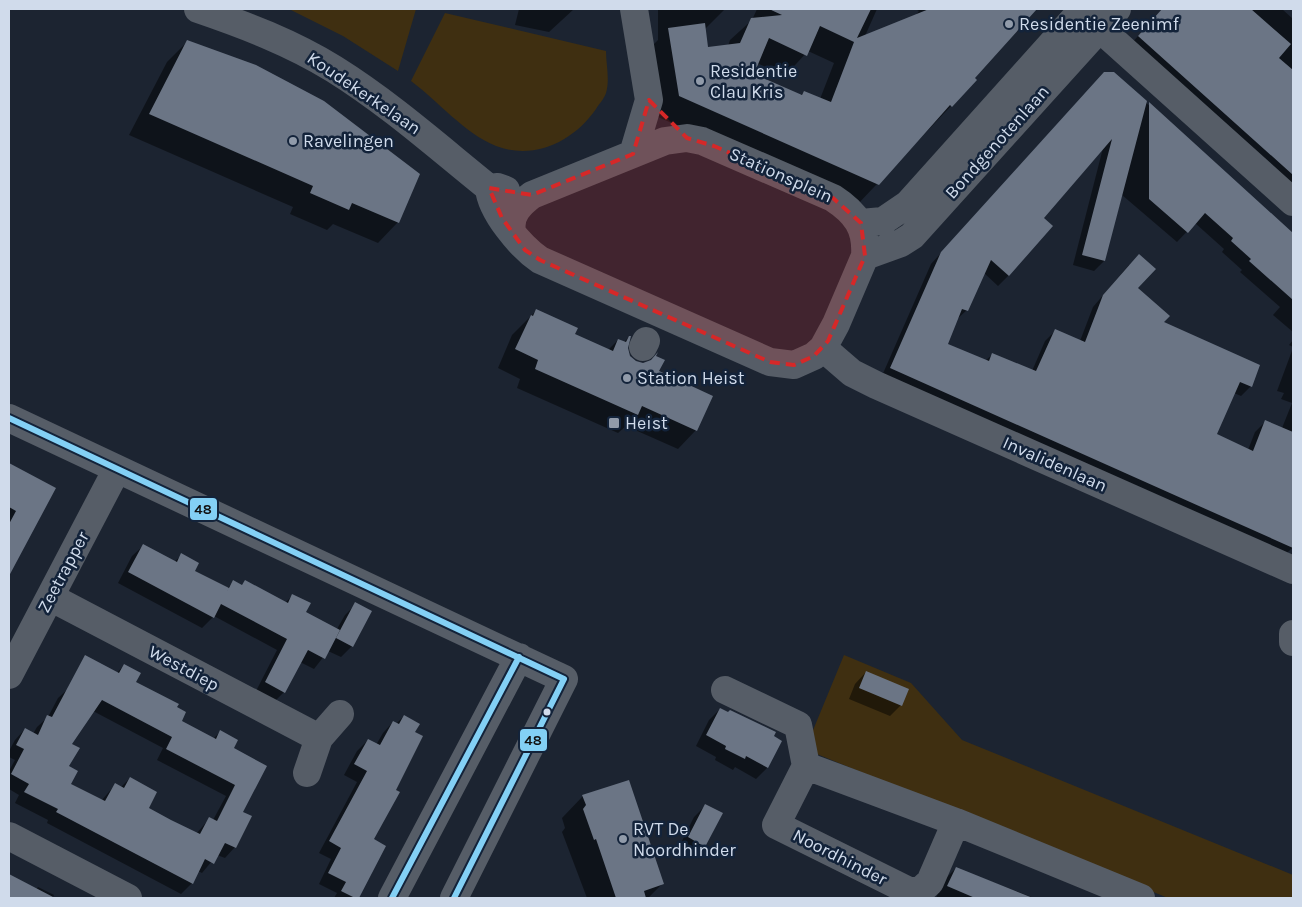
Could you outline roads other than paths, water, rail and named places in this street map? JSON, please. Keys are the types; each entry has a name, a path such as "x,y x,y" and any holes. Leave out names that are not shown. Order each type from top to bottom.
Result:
{"street":[{"name":"Koudekerkelaan","path":"198,9 267,35 333,68 416,126 489,188 490,196 498,211 512,231"},
{"path":"633,154 649,100 634,9"},
{"path":"1092,13 1293,202"},
{"name":"Bondgenotenlaan","path":"861,223 883,221 908,204 1092,13"},
{"name":"Bondgenotenlaan","path":"865,256 901,243 912,236 1092,13"},
{"path":"649,100 660,115 687,138"},
{"name":"Stationsplein","path":"512,231 511,224 514,214 521,203 532,195 665,141 687,138 714,146 833,198 854,213 861,223"},
{"name":"Koudekerkelaan","path":"489,188 498,187 520,195 532,195"},
{"path":"512,231 526,250 540,260 770,362 794,365 814,356 823,348 836,324 865,256 866,244 861,223"},
{"name":"Invalidenlaan","path":"823,348 852,373 876,385 1293,570"},
{"path":"9,418 564,679 454,898"},
{"name":"Zeetrapper","path":"9,676 117,469"},
{"name":"Westdiep","path":"50,597 319,738"},
{"path":"1293,634 1293,642"},
{"path":"392,898 519,657"},
{"path":"725,690 798,725 806,766 956,822 1141,898"},
{"path":"307,773 319,738 340,714"},
{"name":"Noordhinder","path":"806,766 776,825 909,891 920,891 930,882 956,822"},
{"path":"9,836 128,898"}],"place":[{"name":"Residentie Zeenimf","path":"1009,24"},
{"name":"Residentie Clau Kris","path":"700,81"},
{"name":"Ravelingen","path":"293,141"},
{"name":"Station Heist","path":"627,378"},
{"name":"Heist","path":"614,423"},
{"name":"RVT De Noordhinder","path":"623,839"}]}
